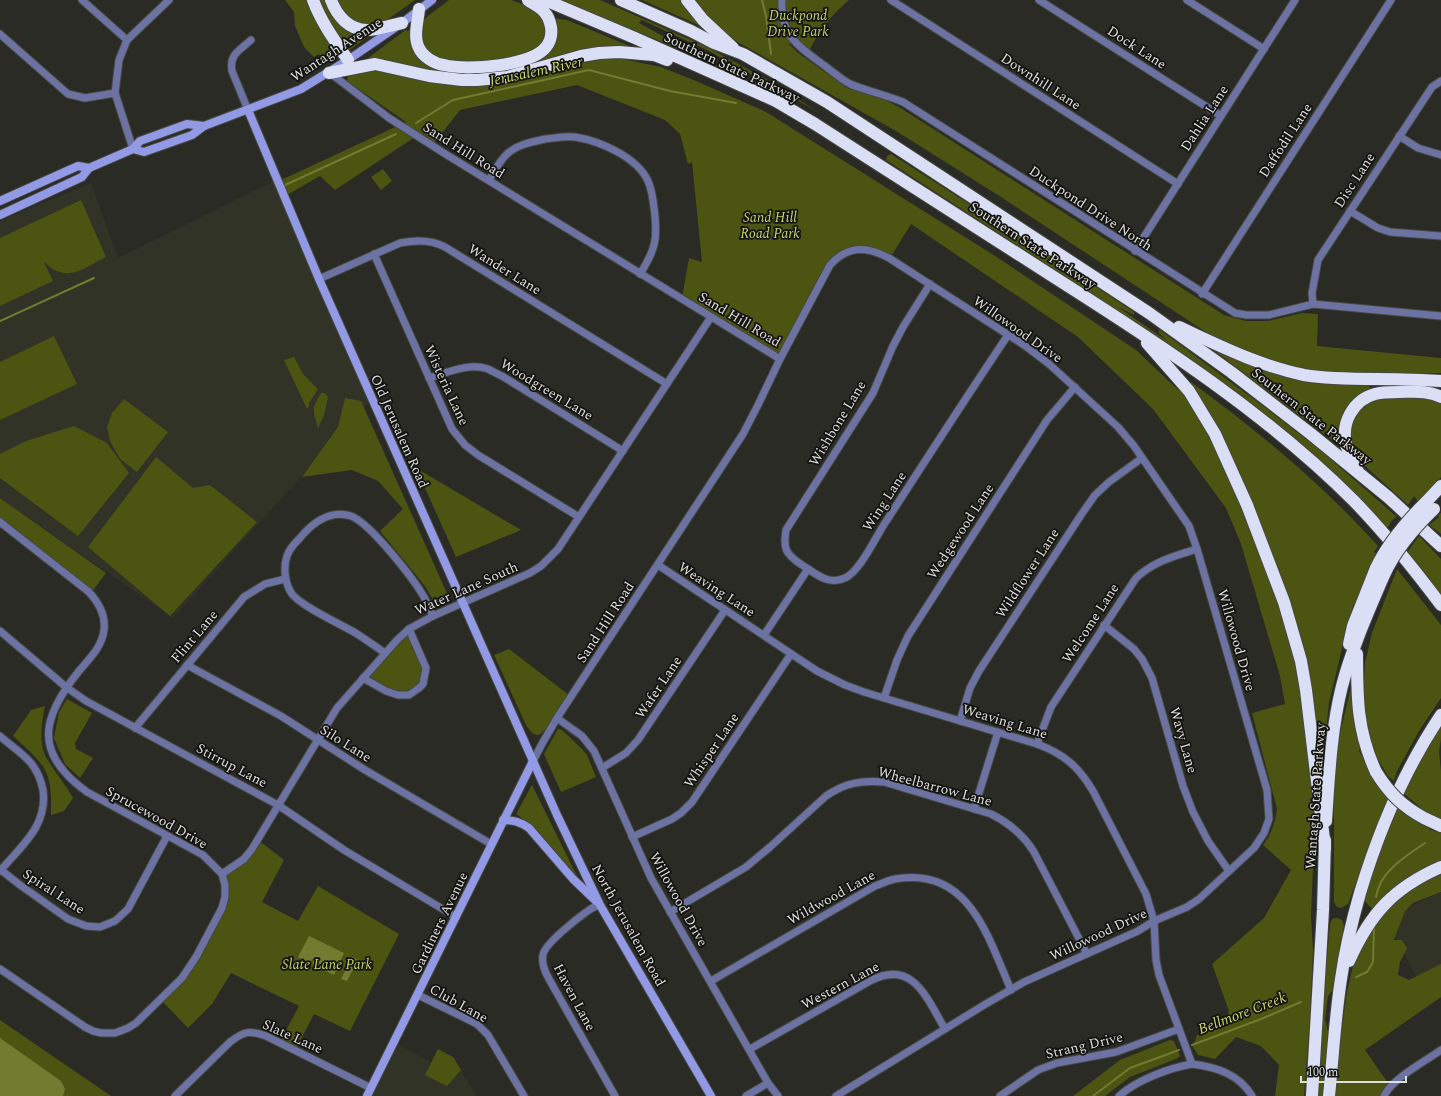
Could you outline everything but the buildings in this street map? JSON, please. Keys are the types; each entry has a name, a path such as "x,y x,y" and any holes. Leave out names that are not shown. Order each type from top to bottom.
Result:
{"highway":[{"path":"313,0 316,9 328,31 348,60"},
{"path":"331,0 338,15 346,23 361,30 369,30 402,23"},
{"path":"419,9 416,38 419,49 433,62 444,66 458,67 495,66 532,58 546,48 550,41 552,32 550,22 545,12 528,0"},
{"name":"Southern State Parkway","path":"545,0 635,38 776,101 815,124 1131,326 1244,407 1296,448 1355,502 1405,559 1441,605"},
{"name":"Southern State Parkway","path":"621,0 691,31 714,43 739,52 827,102 1149,313 1190,341 1272,402 1388,497 1441,546"},
{"path":"687,0 703,20 739,52"},
{"path":"329,73 374,64 429,76 462,80 477,80 507,77 581,56 619,52 654,55 693,70 742,92 776,101"},
{"path":"1149,313 1238,354 1286,371 1328,378 1441,381"},
{"path":"1131,326 1176,374 1203,412 1230,466 1274,574 1284,602 1301,661 1306,690 1325,848"},
{"path":"1408,379 1441,377"},
{"path":"1357,471 1346,445 1345,431 1347,420 1353,408 1362,399 1375,394 1388,392 1422,392 1436,394 1441,397"},
{"name":"Wantagh State Parkway","path":"1312,1096 1323,910 1329,768 1336,716 1342,686 1380,572 1434,505 1441,486"},
{"path":"1342,686 1353,626 1380,572"},
{"path":"1357,643 1357,693 1360,721 1364,741 1376,772 1385,786 1402,805 1441,826"},
{"path":"1329,1096 1341,978 1354,914 1374,848 1386,818 1410,765 1441,715"},
{"path":"1341,978 1364,929 1382,906 1401,890 1441,867"}],"main road":[{"name":"Wantagh Avenue","path":"133,149 144,152 192,135 204,126 301,90 329,73 402,23 432,0"},
{"name":"Old Jerusalem Road","path":"248,110 319,278 462,604 533,761"},
{"name":"Wantagh Avenue","path":"0,215 82,177 89,168 133,149 140,141 187,124 204,126"},
{"name":"Wantagh Avenue","path":"0,201 78,166 89,168"},
{"path":"18,193 23,204"},
{"name":"Gardiners Avenue","path":"367,1096 533,761"},
{"name":"North Jerusalem Road","path":"533,761 600,905 711,1096"},
{"path":"503,820 520,822 529,828 572,879 600,905"}],"street":[{"path":"82,0 127,40"},
{"path":"133,149 115,93 119,60 127,40 169,0"},
{"name":"Duckpond Drive North","path":"782,0 784,21 792,39 800,48 849,83 903,102 1234,313 1246,315 1269,315 1314,304 1441,316"},
{"name":"Downhill Lane","path":"891,0 1178,184"},
{"name":"Dock Lane","path":"1040,0 1221,116"},
{"path":"1187,0 1264,49"},
{"name":"Dahlia Lane","path":"1135,251 1295,0"},
{"name":"Daffodil Lane","path":"1202,294 1391,0"},
{"path":"0,34 68,94 85,98 115,93"},
{"path":"248,110 230,65 231,59 236,53 252,40"},
{"name":"Sand Hill Road","path":"329,73 447,156 489,180 780,359 743,434 658,566 557,718 533,761"},
{"name":"Disc Lane","path":"1314,304 1312,293 1318,260 1432,87 1441,81"},
{"path":"1399,136 1418,148 1441,155"},
{"path":"489,180 505,156 512,150 533,141 557,137 575,137 618,152 637,166 648,182 651,192 656,222 656,243 649,260 640,274"},
{"path":"1350,211 1378,228 1390,232 1441,236"},
{"name":"Wander Lane","path":"319,278 400,243 424,241 442,246 667,384"},
{"name":"Willowood Drive","path":"780,359 830,265 836,258 847,252 856,249 863,249 879,252 930,284 1049,364 1075,387 1118,427 1134,446 1160,481 1189,526 1267,790 1269,819 1264,834 1254,848 1199,899 1187,907 1154,921 1138,931 1011,990 836,1096"},
{"name":"Wisteria Lane","path":"374,254 452,429 465,445 478,455 579,517"},
{"name":"Wishbone Lane","path":"808,569 787,552 784,543 786,530 873,393 893,346 930,284"},
{"name":"Water Lane South","path":"222,874 244,859 252,849 337,708 384,653 409,628 516,580 541,566 558,549 711,317"},
{"name":"Wing Lane","path":"808,569 822,578 834,581 844,579 852,575 1008,335"},
{"name":"Woodgreen Lane","path":"429,378 465,367 479,367 488,369 502,376 623,451"},
{"name":"Wedgewood Lane","path":"884,698 897,660 908,636 1047,420 1075,387"},
{"name":"Wildflower Lane","path":"960,721 970,688 979,671 1081,515 1099,490 1142,458"},
{"path":"384,653 355,633 300,602 292,594 285,578 287,557 290,549 312,524 322,518 341,514 350,516 360,521 404,569 423,596 433,616"},
{"name":"Sprucewood Drive","path":"0,522 89,592 98,602 102,611 104,631 100,643 66,687 53,708 48,724 49,744 54,757 72,782 87,792 203,855 222,874"},
{"name":"Welcome Lane","path":"1037,744 1051,707 1129,587 1142,573 1161,560 1197,549"},
{"name":"Weaving Lane","path":"658,566 816,670 845,685 1037,744 1061,754 1074,765 1085,778 1146,894 1154,921 1156,960 1159,975 1192,1064"},
{"path":"764,635 808,569"},
{"name":"Flint Lane","path":"135,728 244,597 266,584 285,578"},
{"name":"Wafer Lane","path":"602,768 626,753 638,740 725,610"},
{"name":"Wavy Lane","path":"1104,625 1134,649 1142,659 1152,678 1183,786 1193,812 1208,841 1229,871"},
{"path":"363,678 386,691 398,695 409,695 423,684 426,668 409,628"},
{"name":"Stirrup Lane","path":"0,630 66,687 86,701 278,805 344,850 456,916"},
{"name":"Whisper Lane","path":"632,837 672,819 681,813 692,802 791,654"},
{"name":"Silo Lane","path":"187,665 281,716 365,770 491,844"},
{"name":"Willowood Drive","path":"557,718 582,736 594,751 651,878 768,1083 778,1096"},
{"path":"974,809 998,732"},
{"path":"0,736 30,762 36,770 42,785 44,800 41,817 36,829 0,870"},
{"name":"Wheelbarrow Lane","path":"670,912 746,867 834,790 852,783 869,780 884,782 991,814 1004,820 1019,832 1027,841 1087,954"},
{"name":"Spiral Lane","path":"0,870 20,886 68,919 86,926 100,927 115,922 128,909 167,836"},
{"path":"0,969 93,1031 101,1033 115,1033 128,1028 136,1023 182,978 196,956 222,908 225,897 225,885 222,874"},
{"name":"Wildwood Lane","path":"711,981 875,886 894,879 910,878 925,879 940,884 956,892 968,903 982,925 1011,990"},
{"name":"Haven Lane","path":"600,905 590,910 546,948 543,955 543,966 548,979 615,1096"},
{"name":"Western Lane","path":"750,1050 880,975 890,973 905,976 916,984 945,1029"},
{"name":"Club Lane","path":"418,995 476,1024 488,1034 524,1096"},
{"name":"Strang Drive","path":"1000,1096 1038,1070 1057,1063 1116,1052 1179,1029"},
{"name":"Slate Lane","path":"175,1096 230,1042 247,1032 256,1032 266,1036 371,1088"},
{"path":"1384,1096 1387,1090 1395,1082 1441,1050"},
{"path":"1119,1096 1135,1084 1180,1066 1192,1064 1208,1066 1224,1071 1236,1078 1246,1087 1252,1096"},
{"path":"746,1096 768,1083"}],"shaded area":[{"path":"276,180 371,400 173,618 0,498 0,221 91,183 118,258"},
{"path":"1441,892 1441,998 1431,1004 1385,918"},
{"path":"309,936 344,953 334,975 312,964 314,960 312,959 310,963 298,957"},
{"path":"352,957 358,960 347,981 341,979"},
{"path":"0,1038 61,1081 65,1089 63,1096 0,1096"},
{"path":"395,1043 432,1062 438,1049 453,1057 476,1096 369,1096"}],"green space":[{"path":"285,0 310,0 337,52 335,58 327,62 319,54 314,57 304,47 295,26 294,12"},
{"path":"317,0 326,0 370,35 348,51"},
{"path":"335,0 415,0 380,25 355,24 340,14"},
{"path":"449,0 511,0 530,7 541,14 547,27 546,41 539,51 497,63 435,61 421,49 421,23"},
{"path":"561,0 600,0 709,48 766,79 820,113 709,51 642,20 639,23 706,60"},
{"path":"642,0 682,0 703,27"},
{"name":"Duckpond Drive Park","path":"691,0 849,0 826,24 808,53 788,43 797,52 847,88 885,100 899,107 1224,315 1246,321 1268,321 1302,313 1318,314 1317,346 1441,358 1441,373 1353,373 1306,370 1265,361 1215,338 1001,197 896,131 736,41 718,28"},
{"path":"552,18 567,20 632,47 631,50 482,77 438,74 368,58 407,29 407,31 411,30 413,47 419,59 439,70 542,56"},
{"name":"Sand Hill Road Park","path":"597,59 623,59 661,67 766,112 992,254 1136,350 1182,392 1206,431 1239,500 1279,599 1296,664 1314,779 1315,819 1311,916 1313,951 1304,1096 1275,1096 1279,1065 1261,1046 1236,1037 1215,1059 1198,1055 1193,1047 1197,1035 1224,1025 1229,1011 1212,964 1264,918 1291,870 1263,845 1273,828 1277,809 1252,713 1285,704 1280,676 1241,544 1226,508 1153,409 1078,337 911,224 890,258 870,249 835,258 780,358 682,298 689,258 702,262 692,162 688,164 680,134 665,120 577,85 460,110 435,142 421,133 335,190 320,176 285,196 279,181 406,122 347,81 348,76 352,72 374,69 440,83 541,73"},
{"path":"891,154 1134,312 1134,315 1118,307 1166,340 1158,332 1160,330 1319,449 1397,517 1392,521 1386,531 1366,506 1336,475 1303,447 1163,342 1108,304 886,160 887,156"},
{"path":"383,169 392,181 381,190 371,177"},
{"path":"81,200 106,257 82,270 67,273 52,269 44,262 53,281 0,306 0,238"},
{"path":"54,336 77,384 0,420 0,362"},
{"path":"1215,351 1256,367 1369,385 1371,391 1353,401 1342,416 1339,431 1341,447"},
{"path":"294,357 303,374 317,388 317,391 307,409 284,360"},
{"path":"1191,382 1289,459 1334,501 1378,546 1374,552 1379,554 1353,606 1329,703 1323,778 1316,721 1299,632 1285,589 1187,383"},
{"path":"321,393 325,393 328,397 324,415 318,428 314,407"},
{"path":"1428,396 1441,402 1441,477 1419,503 1414,496 1408,505 1353,455 1349,425 1356,410 1376,397"},
{"path":"345,398 361,401 450,600 437,607 425,586 380,531 403,509 378,481 352,470 302,477 338,427"},
{"path":"124,399 168,432 137,472 120,459 110,441 107,427 112,413"},
{"path":"74,426 107,443 129,473 78,536 0,478 0,454 26,441"},
{"path":"156,457 193,488 210,485 257,522 170,616 88,547"},
{"path":"416,468 521,530 456,557"},
{"path":"0,498 106,573 91,593 0,521"},
{"path":"1441,513 1441,534 1429,525 1439,517 1438,515"},
{"path":"1419,536 1441,559 1441,595 1406,554"},
{"path":"1397,569 1441,625 1441,698 1419,731 1397,771 1394,781 1388,776 1373,751 1363,699 1365,663 1372,633"},
{"path":"409,630 424,662 424,679 407,693 398,694 364,677"},
{"path":"509,649 569,695 550,724 538,735 532,733 526,725 494,655"},
{"path":"1350,691 1354,694 1362,743 1359,751 1377,783 1389,798 1348,904 1341,908 1337,907 1334,902 1334,780 1340,734"},
{"path":"67,699 92,713 75,743 76,749 93,758 80,778 65,764 54,738 59,712"},
{"path":"45,706 42,732 42,746 44,753 73,798 64,811 51,815 50,791 47,773 30,751 13,736 31,710"},
{"path":"1441,724 1439,752 1441,771 1441,819 1427,813 1402,792"},
{"path":"558,729 562,730 587,755 596,777 561,792 544,754"},
{"path":"532,785 577,876 532,825 516,814"},
{"path":"1396,804 1431,830 1441,833 1441,862 1388,895 1372,909 1364,900"},
{"name":"Slate Lane Park","path":"258,840 284,860 262,902 298,921 318,886 399,934 350,1031 314,1014 296,1049 280,1042 299,1006 231,973 212,1004 188,1028 161,1000 172,989 223,908 223,874 245,859"},
{"path":"1441,872 1441,892 1413,903 1405,911 1394,940 1402,940 1407,948 1400,962 1398,975 1409,980 1441,964 1441,997 1365,1050 1390,1086 1384,1096 1332,1096 1347,992 1354,961 1370,925 1405,892"},
{"path":"1337,918 1342,920 1344,925 1334,990 1328,996 1325,1019 1328,1032 1323,1096 1318,1096 1325,979 1330,925 1332,919"},
{"path":"0,1020 111,1096 0,1096"},
{"path":"1170,1040 1174,1041 1180,1056 1176,1059 1130,1077 1105,1096 1073,1096 1120,1060"},
{"path":"438,1049 453,1057 461,1070 447,1086 425,1075"}],"waterway":[{"name":"Jerusalem River","path":"762,0 766,16 771,54"},
{"name":"Jerusalem River","path":"416,123 453,100 589,70 670,91 736,103"},
{"name":"Jerusalem River","path":"283,186 396,134"},
{"name":"Jerusalem River","path":"0,321 94,278"},
{"name":"Bellmore Creek","path":"1376,897 1381,882 1390,870 1425,843"},
{"name":"Bellmore Creek","path":"1356,977 1367,972 1373,962 1374,927"},
{"name":"Bellmore Creek","path":"1192,1045 1301,1002"},
{"name":"Bellmore Creek","path":"1093,1096 1130,1068 1179,1050"}]}
